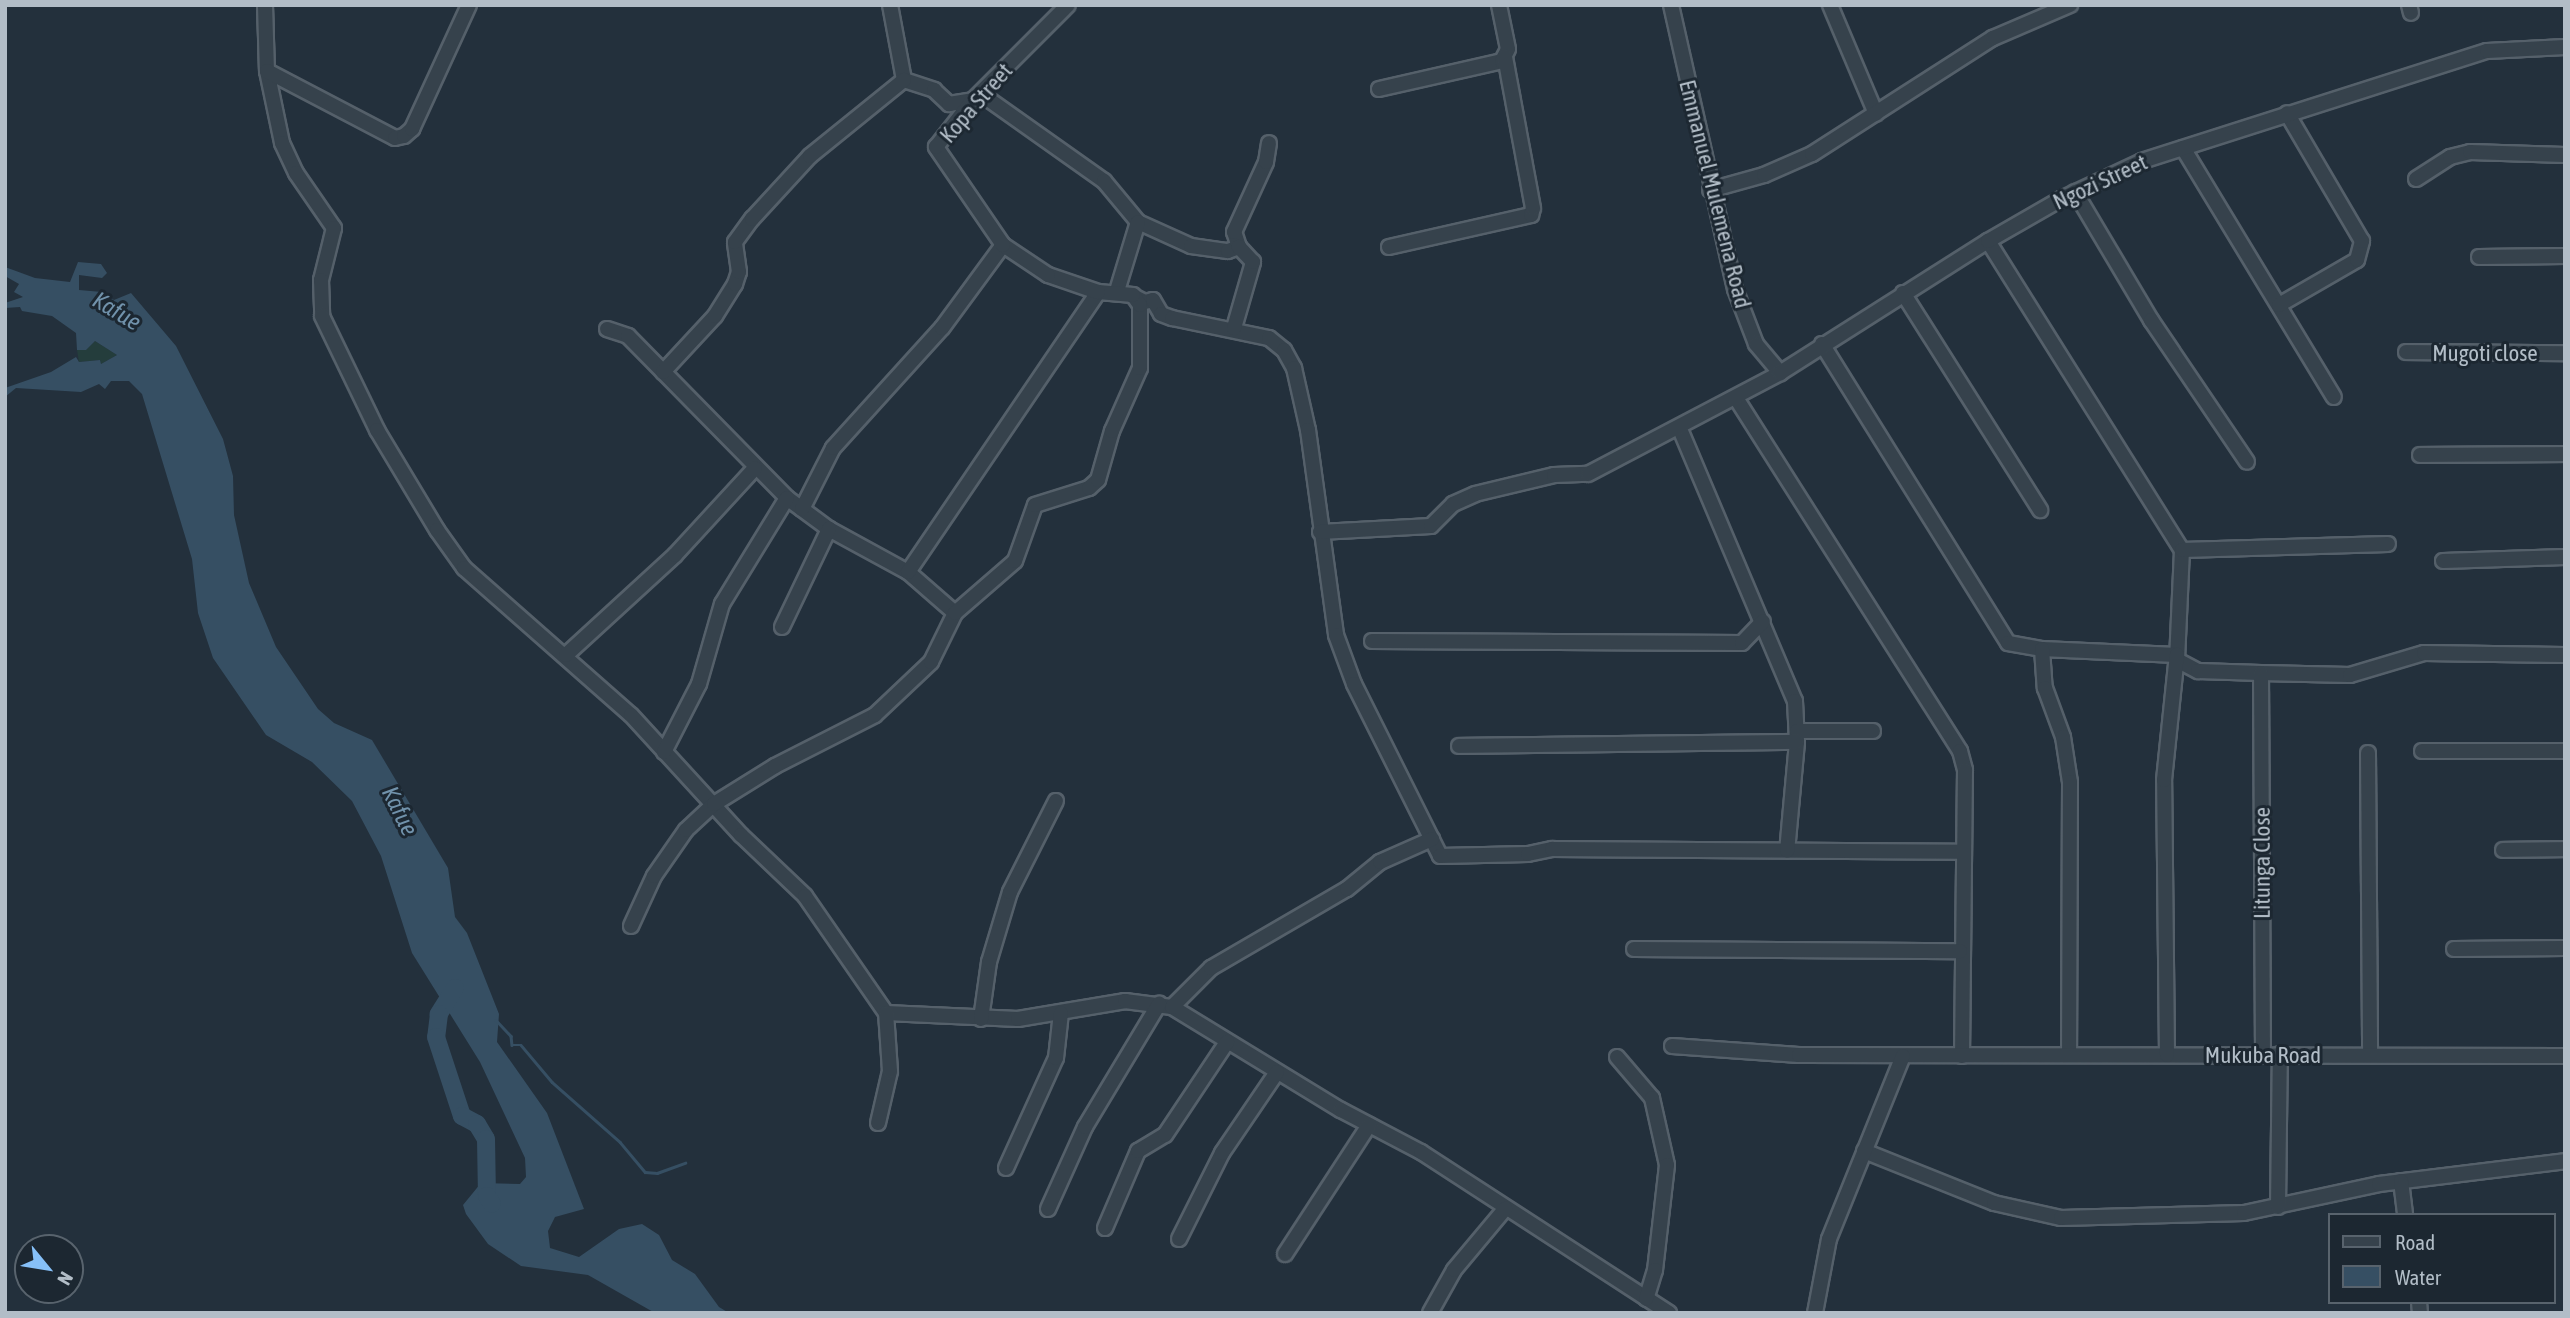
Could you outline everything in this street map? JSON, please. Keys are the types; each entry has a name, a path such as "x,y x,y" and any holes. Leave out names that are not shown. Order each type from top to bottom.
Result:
{"street":[{"path":"265,5 267,71 282,143 296,173 334,228 321,281 322,316 371,418 464,568 566,655 805,896 886,1013 890,1071 878,1123"},
{"path":"267,71 395,138 404,136 412,129 469,5"},
{"path":"890,5 904,80"},
{"name":"Kopa Street","path":"1003,244 936,147 977,97 1068,5"},
{"path":"1389,247 1531,215 1533,208 1505,57 1508,49 1499,5"},
{"name":"Emmanuel Mulemena Road","path":"1671,5 1710,190 1744,314 1756,344 1780,373"},
{"path":"1830,5 1876,114"},
{"path":"1710,190 1790,164 1876,114 1993,38 2070,5"},
{"name":"Ngozi Street","path":"1320,532 1431,526 1453,503 1475,494 1554,475 1588,474 1737,398 1988,241 2075,192 2142,161 2487,51 2565,47"},
{"path":"1379,89 1505,57"},
{"path":"904,80 934,90 949,104 977,97 1104,181 1138,222 1191,246 1216,251 1239,247"},
{"path":"663,372 715,316 735,284 739,272 735,242 752,219 810,156 904,80"},
{"path":"2279,306 2357,260 2362,241 2287,113"},
{"path":"1234,328 1254,262 1239,247 1234,232 1266,162 1269,143"},
{"path":"2183,148 2334,397"},
{"path":"2416,179 2450,158 2470,152 2565,155"},
{"path":"2075,192 2151,320 2247,462"},
{"path":"1117,291 1138,222"},
{"path":"1988,241 2182,550 2177,657 2164,780 2167,1055"},
{"path":"802,509 833,449 942,328 1003,244 1048,275 1098,292 1117,291 1133,295 1145,302 1153,300 1161,314 1172,318 1234,328 1278,343 1294,368 1308,430 1329,602 1349,671 1440,856 1458,857 1552,849 1962,852"},
{"path":"2479,257 2565,257"},
{"path":"908,572 1098,292"},
{"path":"1903,293 2040,510"},
{"path":"631,926 669,851 714,804 775,766 874,715 931,662 955,613 1015,561 1035,505 1089,488 1098,480 1112,431 1140,368 1142,314 1133,295"},
{"path":"607,329 628,336 787,498 829,529 908,572 955,613"},
{"path":"1822,344 2008,643 2042,649 2177,657 2198,671 2350,675 2424,653 2565,655"},
{"name":"Mugoti close","path":"2406,352 2565,353"},
{"path":"1737,398 1960,751 1965,770 1960,951 1962,1056"},
{"path":"1680,429 1795,701 1797,736 1787,851"},
{"path":"2420,455 2565,454"},
{"path":"566,655 659,571 755,468"},
{"path":"664,752 699,684 722,604 787,498"},
{"path":"782,627 829,529"},
{"path":"2182,550 2388,544"},
{"path":"2443,561 2565,557"},
{"path":"1372,642 1742,643 1763,621"},
{"path":"2042,649 2045,688 2063,737 2070,782 2069,1055"},
{"name":"Litunga Close","path":"2261,673 2263,1053"},
{"path":"1459,746 1797,736 1872,730"},
{"path":"2422,751 2565,751"},
{"path":"2368,753 2370,1055"},
{"path":"981,1018 989,962 1010,892 1056,801"},
{"path":"1048,1209 1101,1098 1166,1006 1217,964 1347,889 1380,862 1432,839"},
{"path":"2503,850 2565,849"},
{"path":"2454,949 2565,948"},
{"path":"1634,949 1960,951"},
{"path":"886,1013 981,1018 1061,1013 1125,1002 1166,1006 1369,1125 1421,1152 1669,1313"},
{"path":"1006,1168 1056,1058 1061,1013"},
{"path":"1105,1228 1138,1150 1165,1136 1227,1042"},
{"name":"Mukuba Road","path":"1672,1046 1799,1055 2263,1053 2565,1056"},
{"path":"2278,1207 2280,1054"},
{"path":"1815,1313 1829,1239 1903,1056"},
{"path":"1617,1057 1652,1098 1667,1165 1655,1270 1646,1298"},
{"path":"1179,1239 1222,1153 1277,1072"},
{"path":"1285,1254 1369,1125"},
{"path":"1864,1152 1985,1200 2061,1218 2220,1214 2278,1207 2402,1181 2565,1161"},
{"path":"2402,1181 2405,1213"},
{"path":"1430,1313 1454,1270 1505,1209"}],"green space":[{"path":"95,341 117,355 101,364 100,360 79,362 77,350 86,350"}],"water":[{"name":"Kafue","path":"78,262 101,264 107,273 102,278 79,275 79,290 102,292 114,300 131,293 176,346 223,439 233,476 234,515 249,583 276,647 318,709 334,723 372,740 448,868 455,917 467,933 499,1014 497,1042 547,1113 584,1209 555,1217 548,1231 550,1248 579,1257 619,1229 642,1224 659,1235 672,1260 695,1274 719,1307 729,1313 655,1313 588,1275 521,1266 488,1244 466,1214 463,1205 481,1183 520,1184 526,1177 525,1158 480,1062 412,953 381,856 352,801 312,762 266,735 213,658 198,613 192,559 142,394 129,381 111,381 105,389 99,384 81,392 16,388 5,397 5,388 51,372 76,357 79,362 100,360 101,364 117,355 95,341 86,350 77,350 76,333 52,316 22,311 20,307 5,308 5,303 23,297 14,292 19,284 5,276 5,267 35,278 70,282"}],"waterway":[{"path":"455,988 439,1014 436,1037 462,1116 477,1124 486,1139 487,1196 492,1204"},
{"path":"496,1020 511,1036 512,1045 521,1045 552,1082 620,1142 645,1172 657,1173 685,1163"}]}
